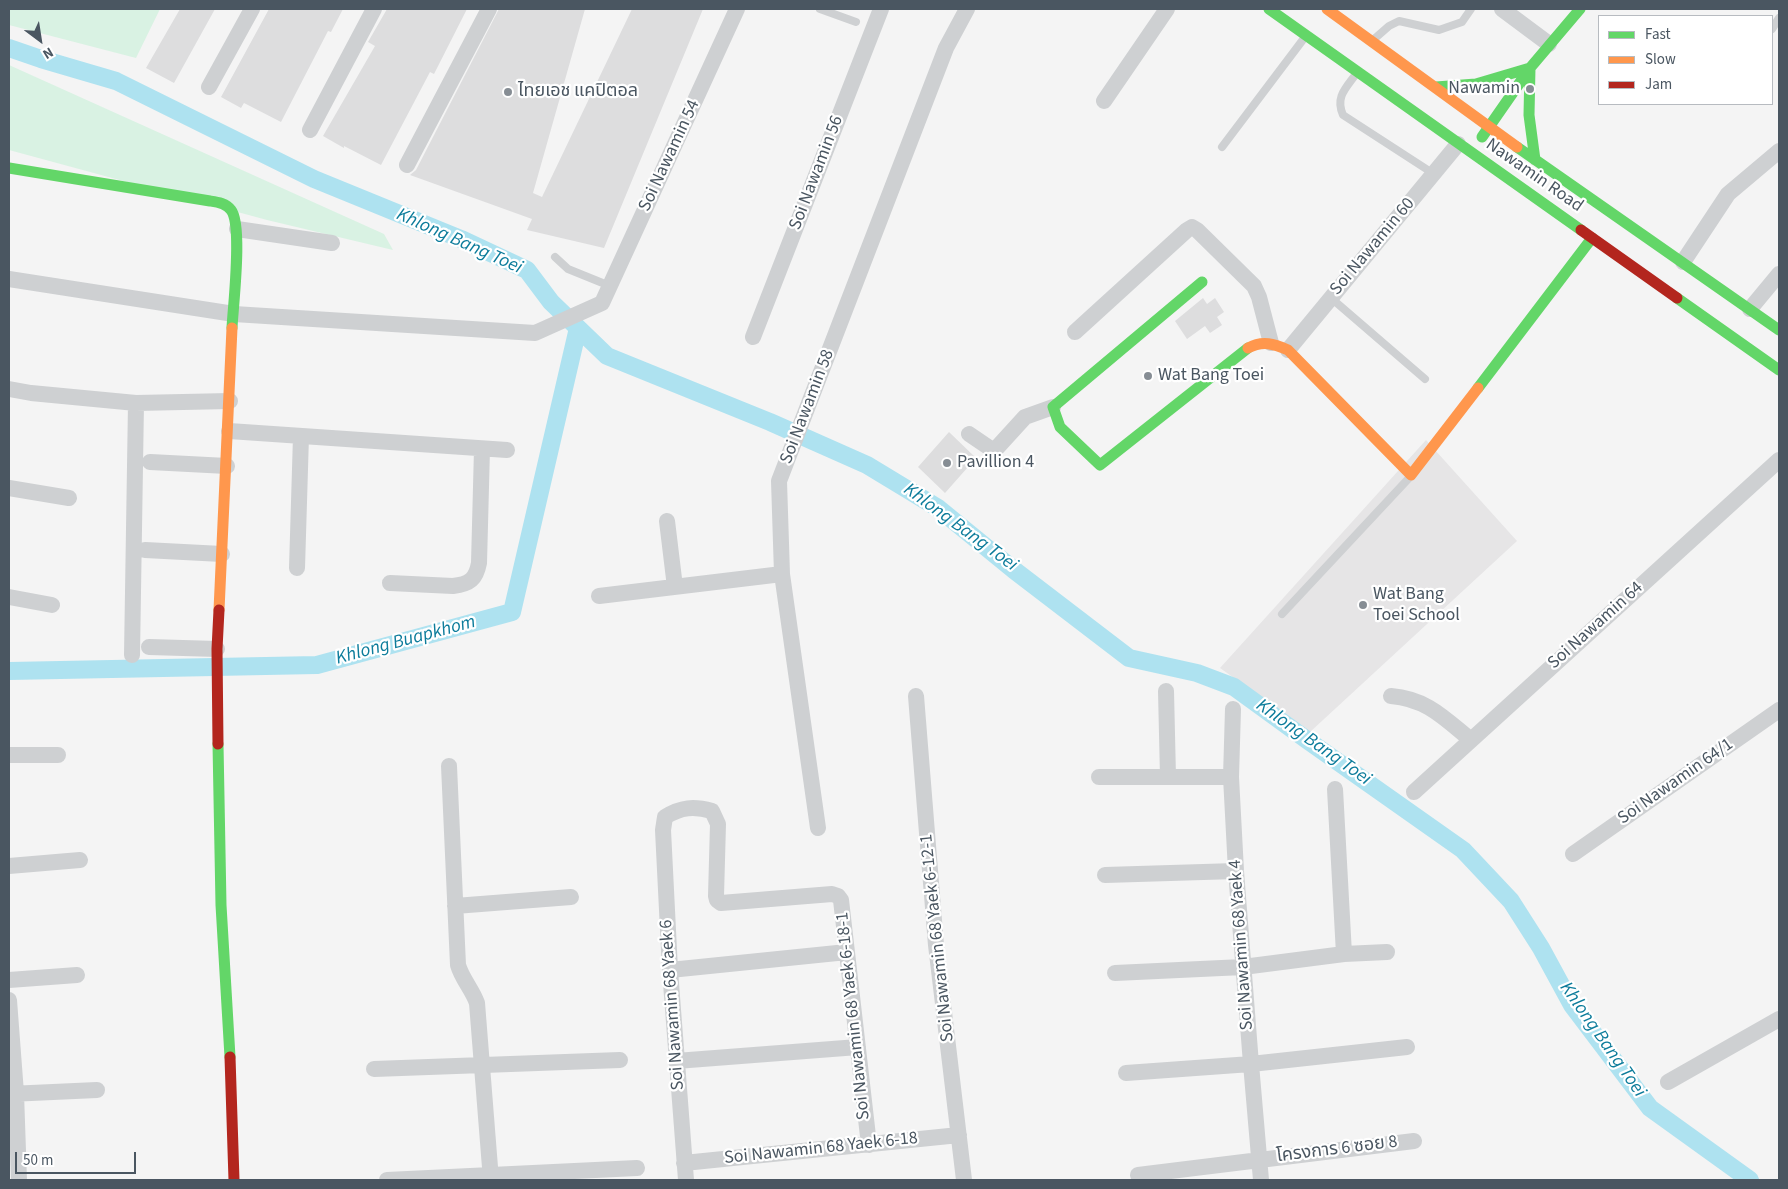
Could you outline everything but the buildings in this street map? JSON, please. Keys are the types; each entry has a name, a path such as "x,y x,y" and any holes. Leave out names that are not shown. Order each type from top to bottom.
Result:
{"street":[{"path":"209,87 252,9"},
{"path":"310,130 374,9"},
{"path":"406,165 489,9"},
{"name":"Soi Nawamin 54","path":"234,314 535,333 602,303 737,9"},
{"name":"Soi Nawamin 56","path":"753,337 881,9"},
{"name":"Soi Nawamin 58","path":"818,828 782,574 779,481 946,48 967,9"},
{"path":"1104,101 1167,9"},
{"name":"Nawamin Road","path":"1269,9 1779,370"},
{"name":"Nawamin Road","path":"1327,9 1345,18 1372,42 1490,125 1535,160 1779,330"},
{"path":"1502,9 1549,44"},
{"path":"1465,148 1490,125 1530,68 1580,9"},
{"path":"1436,88 1476,84 1530,68"},
{"path":"1530,68 1530,115 1535,160"},
{"name":"Soi Nawamin 60","path":"1288,350 1434,174 1465,148"},
{"path":"1683,262 1728,194 1779,151"},
{"path":"9,168 225,204 234,213 237,229 234,314 218,655 221,905 232,1086 234,1180"},
{"path":"1075,332 1187,230 1192,228 1197,230 1254,286 1259,297 1270,342"},
{"path":"237,229 332,243"},
{"path":"1052,406 1060,427 1100,465 1238,355 1255,344 1270,342 1288,350 1411,476 1592,238"},
{"path":"1750,309 1779,274"},
{"path":"9,279 234,314"},
{"path":"969,434 994,451 1025,417 1052,406 1202,282"},
{"path":"9,389 31,393 136,403 230,401"},
{"path":"132,655 136,403"},
{"path":"229,431 507,450"},
{"path":"297,568 300,436"},
{"path":"390,583 453,586 464,585 473,580 477,574 479,563 482,449"},
{"name":"Soi Nawamin 64","path":"1414,792 1779,460"},
{"path":"150,462 227,466"},
{"path":"9,488 68,498"},
{"path":"667,521 675,587"},
{"path":"145,550 222,554"},
{"path":"599,596 782,574"},
{"path":"9,597 52,605"},
{"path":"149,648 218,655"},
{"path":"1166,691 1168,777"},
{"name":"Soi Nawamin 68 Yaek 6-12-1","path":"916,696 936,944 964,1180"},
{"path":"1391,696 1405,697 1422,703 1471,740"},
{"name":"Soi Nawamin 68 Yaek 4","path":"1232,709 1231,777 1236,871 1250,1064 1262,1180"},
{"name":"Soi Nawamin 64/1","path":"1573,854 1779,710"},
{"path":"9,755 58,755"},
{"path":"449,766 458,965 460,974 477,1003 491,1177"},
{"path":"1099,777 1231,777"},
{"path":"1335,789 1344,954"},
{"name":"Soi Nawamin 68 Yaek 6","path":"686,1180 670,970 663,830 665,818 676,810 698,808 712,811 718,824 716,896 722,903 832,894"},
{"path":"9,866 80,860"},
{"path":"1105,876 1236,871"},
{"name":"Soi Nawamin 68 Yaek 6-18-1","path":"832,894 838,896 841,900 869,1144"},
{"path":"455,906 570,897"},
{"path":"670,970 847,952"},
{"path":"1114,973 1243,967 1344,954 1388,952"},
{"path":"9,980 77,975"},
{"path":"9,1000 12,1094 19,1180"},
{"path":"1668,1082 1779,1019"},
{"path":"676,1061 858,1047"},
{"path":"1126,1073 1250,1064 1407,1047"},
{"path":"374,1070 481,1064 620,1060"},
{"path":"12,1094 97,1090"},
{"name":"Soi Nawamin 68 Yaek 6-18","path":"684,1163 959,1135"},
{"name":"โครงการ 6 ซอย 8","path":"1138,1175 1414,1141"},
{"path":"387,1180 491,1177 637,1168"}],"lane":[{"path":"820,9 856,22"},
{"path":"1372,42 1389,26 1399,21 1440,30 1462,22 1471,9"},
{"path":"1222,147 1306,35"},
{"path":"1358,72 1340,97 1339,106 1344,115 1434,174"},
{"path":"555,257 568,269 610,286"},
{"path":"1331,298 1425,379"},
{"path":"1282,614 1411,476"}],"shaded area":[{"name":"Wat Bang Toei School","path":"1426,440 1517,541 1310,732 1220,668"}],"green space":[{"path":"9,9 160,9 136,58 9,25"},
{"path":"9,65 384,234 393,250 267,220 9,150"}],"waterway":[{"name":"Khlong Bang Toei","path":"9,48 116,81 314,179 461,239 527,270 551,302 607,356 770,422 867,465 938,508 1014,570 1129,658 1197,673 1234,687 1463,850 1511,901 1541,948 1572,1005 1650,1108 1750,1180"},
{"name":"Khlong Buapkhom","path":"9,671 317,665 512,612 578,328"}],"traffic: fast":[{"path":"1269,9 1581,230"},
{"path":"1482,137 1530,68 1580,9"},
{"path":"1530,68 1529,115 1535,160"},
{"path":"1436,87 1476,84 1530,68"},
{"path":"1517,147 1779,330"},
{"path":"9,168 216,202 227,206 235,218 237,248 232,328"},
{"path":"1478,388 1592,238"},
{"path":"1202,282 1053,407 1060,427 1100,465 1248,348"},
{"path":"1677,298 1779,370"},
{"path":"218,744 221,905 230,1057"}],"traffic: slow":[{"path":"1327,9 1517,147"},
{"path":"219,610 232,328"},
{"path":"1248,348 1259,344 1268,344 1288,350 1411,475 1478,388"}],"traffic: jam":[{"path":"1581,230 1677,298"},
{"path":"218,744 217,649 219,610"},
{"path":"230,1057 234,1180"}],"place":[{"name":"Nawamin","path":"1530,89"},
{"name":"ไทยเอช แคปิตอล","path":"508,92"},
{"name":"Wat Bang Toei","path":"1148,376"},
{"name":"Pavillion 4","path":"947,463"},
{"name":"Wat Bang Toei School","path":"1363,605"}]}
